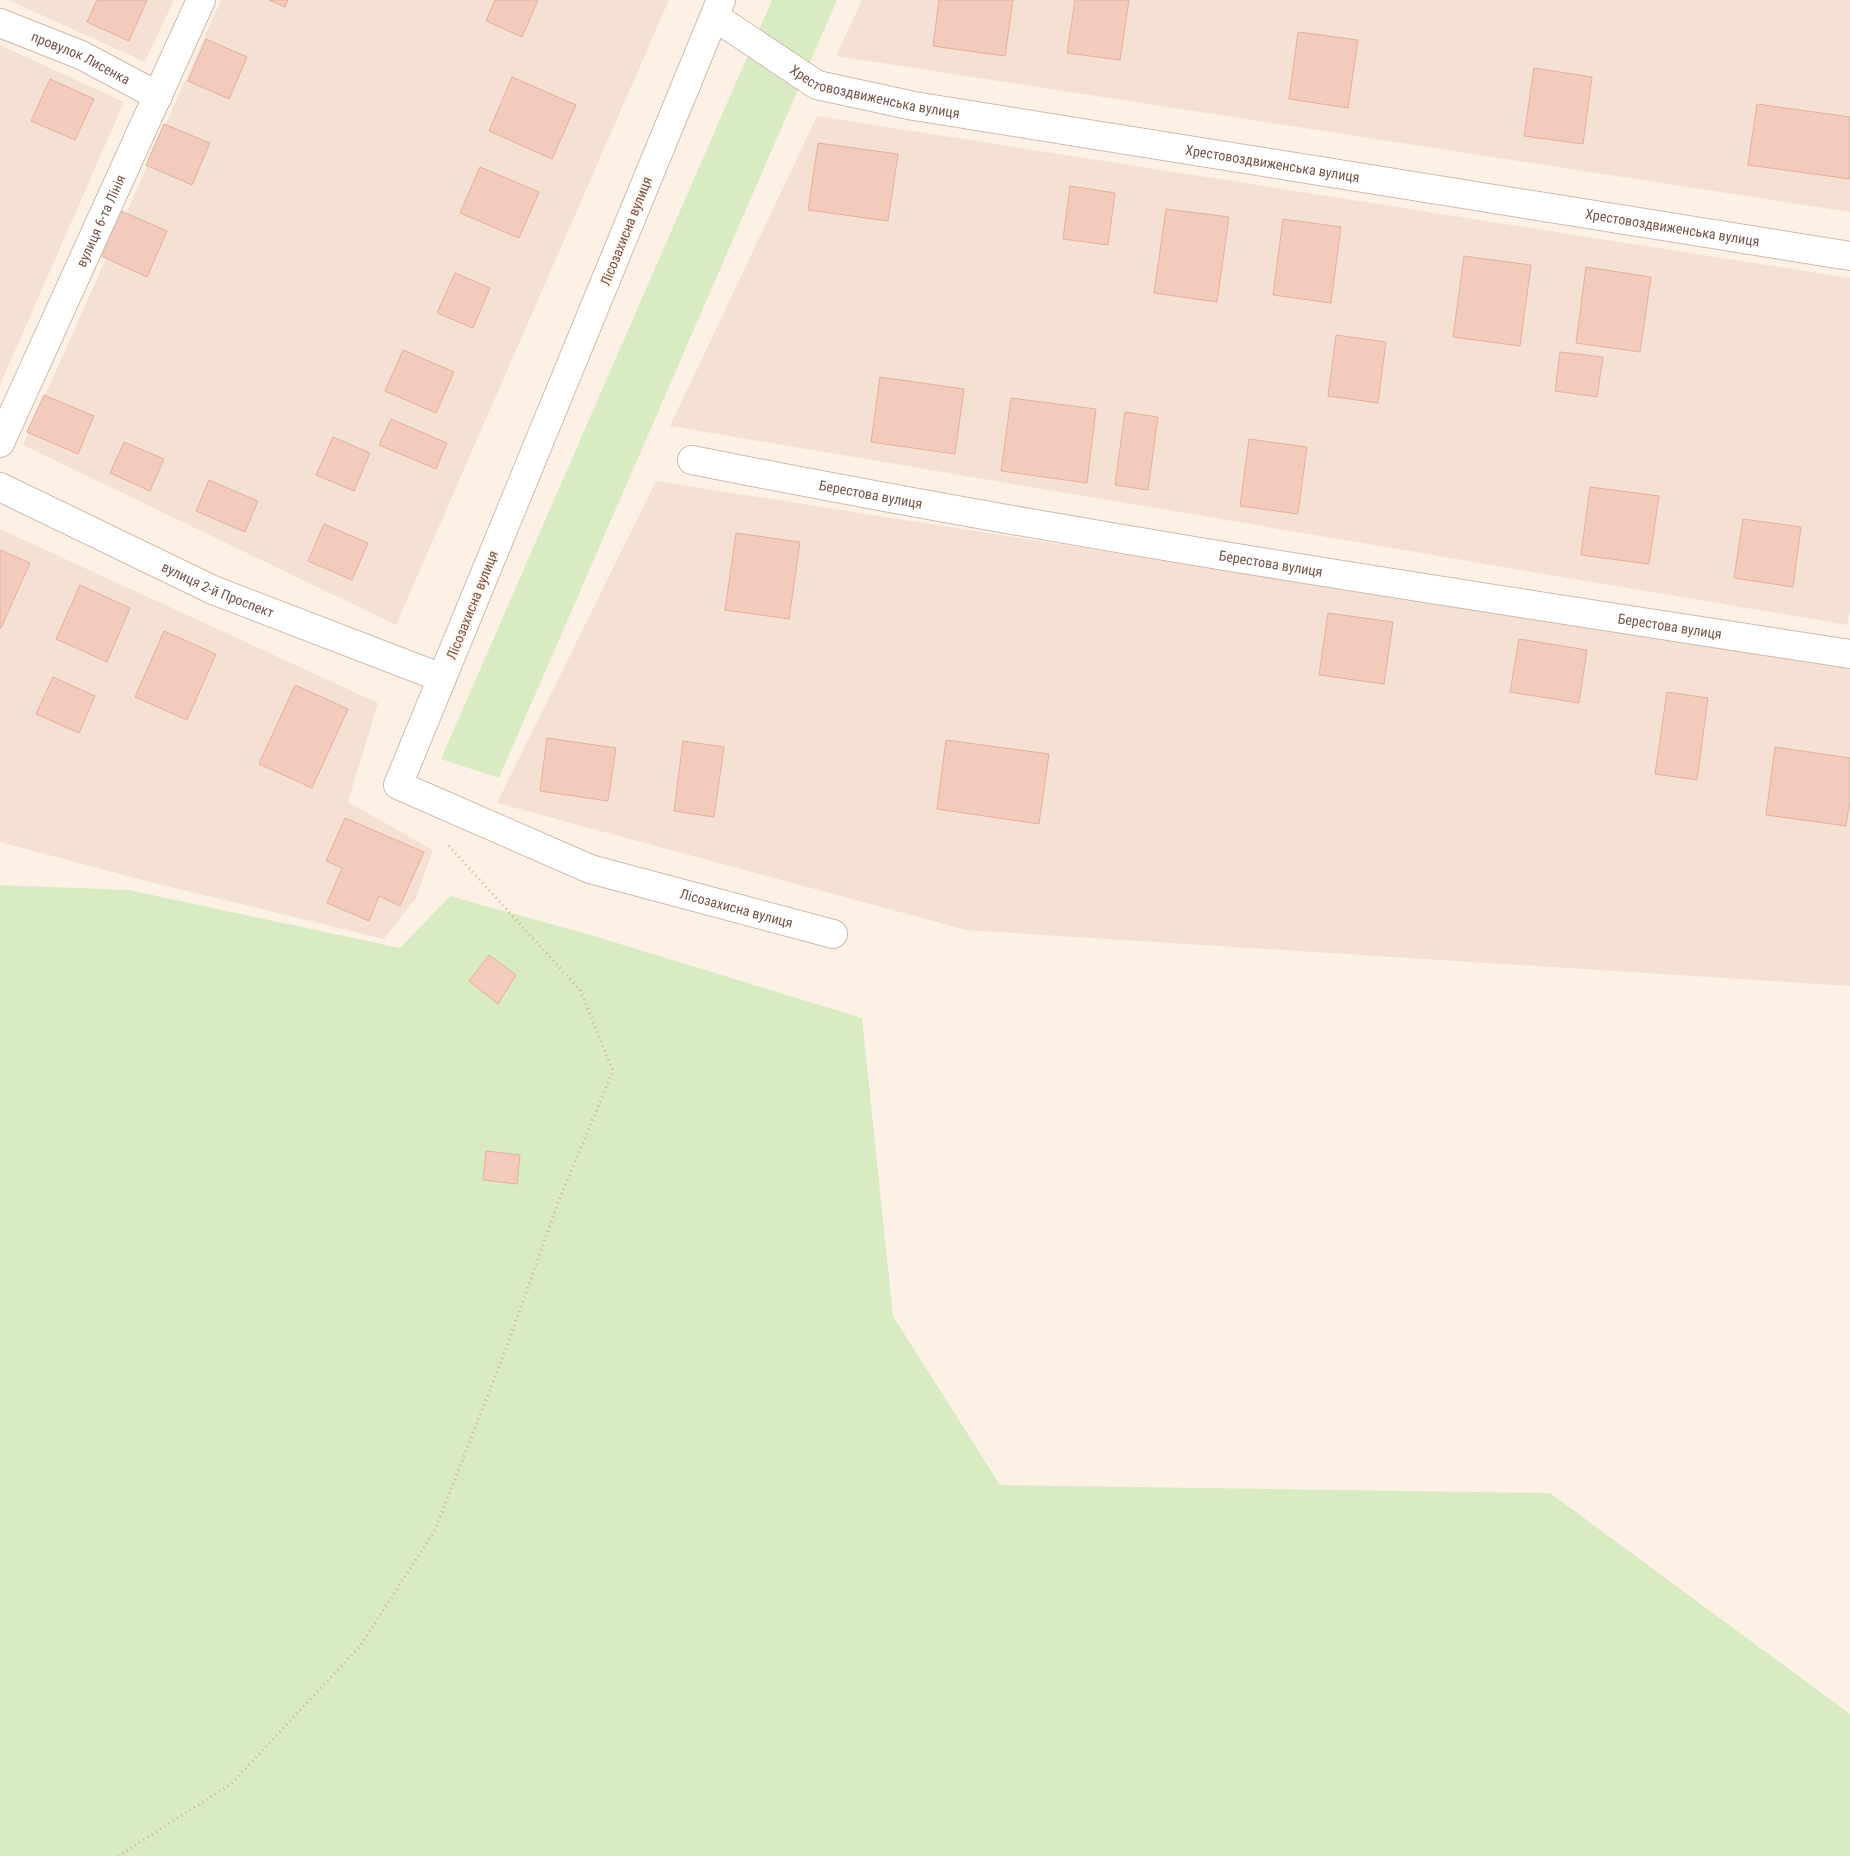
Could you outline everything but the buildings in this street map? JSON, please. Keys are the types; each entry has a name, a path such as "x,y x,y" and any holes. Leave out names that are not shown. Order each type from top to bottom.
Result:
{"street":[{"name":"вулиця 6-та Лінія","path":"0,443 201,0"},
{"name":"Хрестовоздвиженська вулиця","path":"718,8 817,84 914,106 1850,256"},
{"name":"Лісозахисна вулиця","path":"718,8 398,786 590,869 833,934"},
{"name":"провулок Лисенка","path":"0,23 81,55 158,96"},
{"name":"Берестова вулиця","path":"692,460 842,490 1318,572 1850,654"},
{"name":"вулиця 2-й Проспект","path":"0,487 213,590 442,678"}],"path":[{"path":"118,1856 231,1784 360,1646 435,1530 507,1346 559,1200 613,1072 580,990 446,842"}],"shaded area":[{"path":"8,0 174,0 145,62"},
{"path":"221,0 669,0 396,625 23,445"},
{"path":"862,0 1850,0 1850,212 836,56"},
{"path":"0,45 124,102 0,385"},
{"path":"817,116 1850,278 1850,611 1847,625 670,426"},
{"path":"656,481 1850,668 1850,986 966,930 497,803"},
{"path":"0,529 378,703 348,802 433,850 416,898 384,939 142,880 0,842"}],"green space":[{"path":"772,0 837,0 499,778 441,759"},
{"path":"0,885 129,890 400,948 450,896 594,936 862,1018 893,1316 1000,1485 1550,1493 1850,1714 1850,1856 0,1856"}]}
